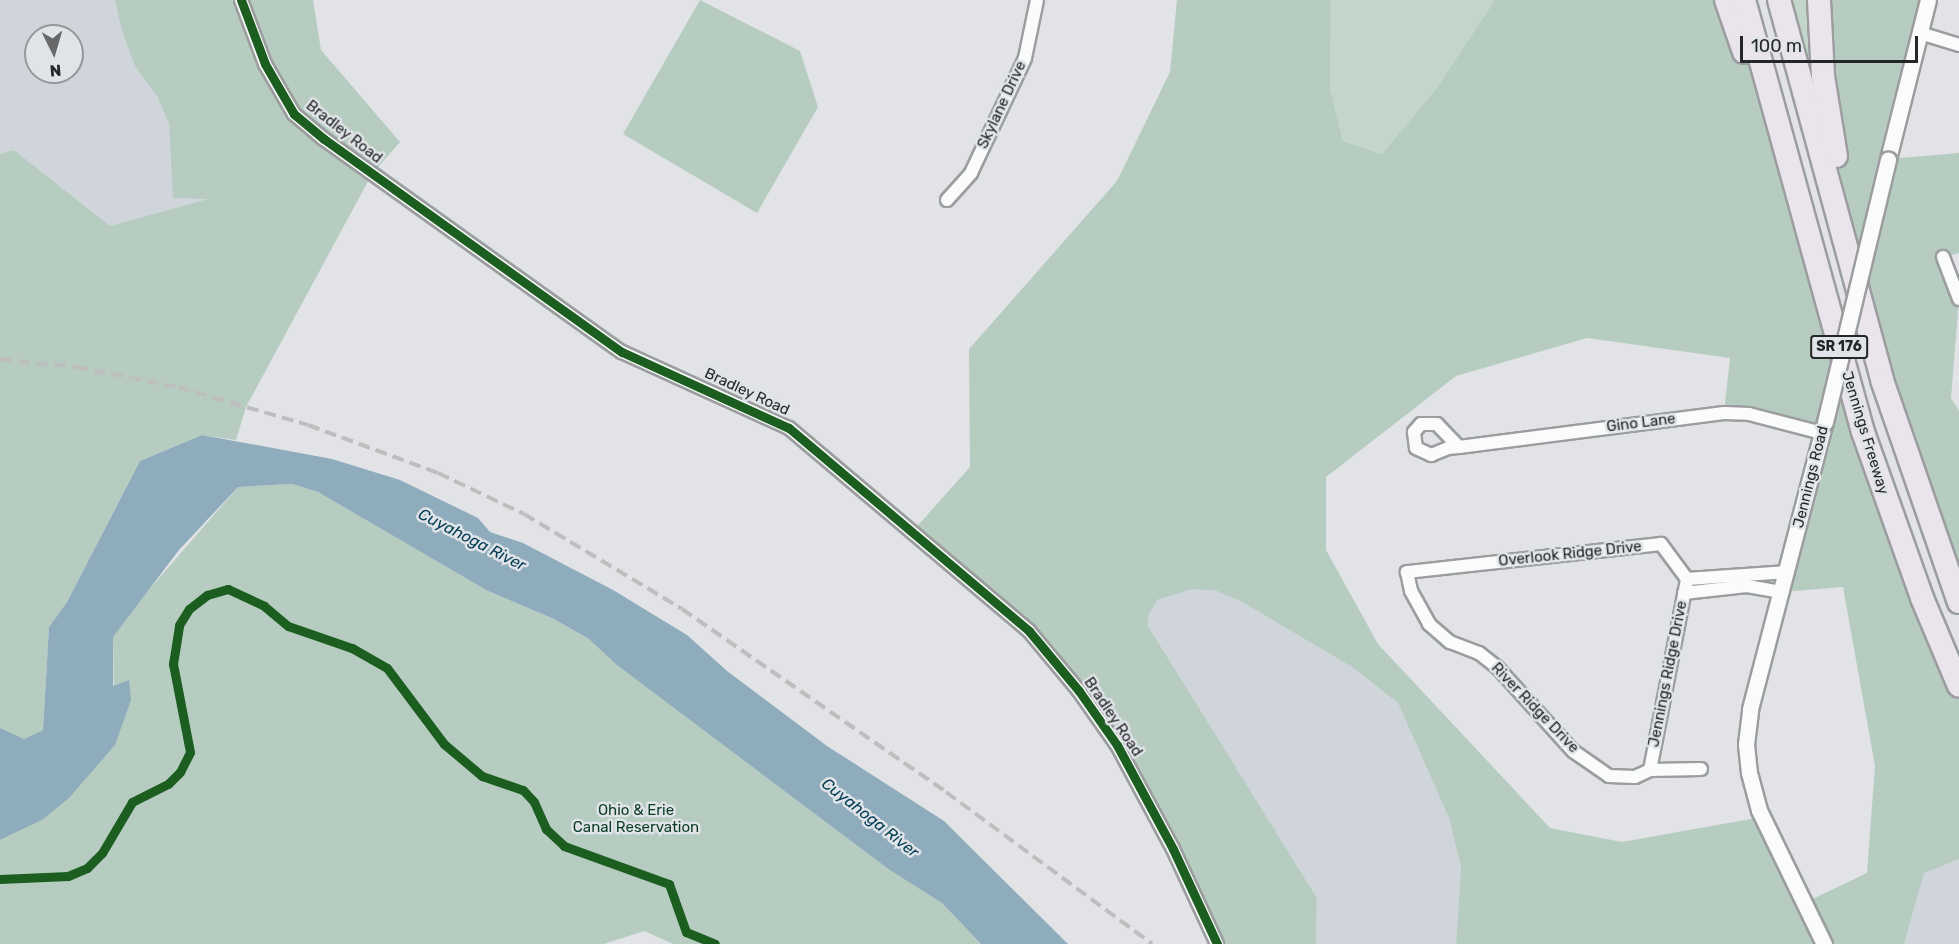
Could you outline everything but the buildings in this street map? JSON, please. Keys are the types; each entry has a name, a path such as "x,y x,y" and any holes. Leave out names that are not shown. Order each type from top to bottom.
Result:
{"highway":[{"path":"1726,0 1779,137"},
{"name":"Jennings Freeway","path":"1744,0 1779,137 1867,443 1918,587 1959,686"},
{"name":"SR 176","path":"1779,0 1909,467 1959,602"},
{"path":"1819,0 1827,110 1863,302"}],"street":[{"name":"Bradley Road","path":"241,0 265,64 294,114 324,139 622,352 789,428 1029,631 1079,690 1117,746 1173,849 1217,944"},
{"name":"Skylane Drive","path":"947,200 970,173 1025,58 1037,0"},
{"name":"Jennings Road","path":"1824,944 1759,810 1749,774 1746,744 1750,709 1788,572 1928,0"},
{"path":"1920,33 1959,45"},
{"path":"1943,257 1959,299"},
{"name":"Gino Lane","path":"1459,447 1724,413 1749,414 1823,428"},
{"name":"Overlook Ridge Drive","path":"1407,572 1661,544 1687,579"},
{"name":"River Ridge Drive","path":"1407,572 1411,591 1429,624 1450,642 1479,653 1497,668 1573,751 1609,776 1635,777 1650,770 1701,768"},
{"path":"1687,579 1788,572"},
{"name":"Jennings Ridge Drive","path":"1650,770 1687,579"},
{"path":"1684,593 1747,586 1782,592"}],"shaded area":[{"path":"0,0 147,0 210,199 110,226 14,150 0,154"},
{"path":"1193,589 1217,591 1242,602 1352,667 1398,703 1449,818 1461,868 1456,944 1316,944 1317,898 1148,626 1148,617 1157,600"},
{"path":"1959,859 1959,944 1904,944 1924,872"}],"green space":[{"path":"115,0 313,0 321,50 400,142 372,174 246,407 236,440 202,435 140,461 67,602 49,627 43,730 24,739 0,728 0,154 14,150 110,226 208,199 173,198 169,123 157,96 135,66 122,31"},
{"path":"700,0 800,51 818,107 757,213 623,134"},
{"path":"1177,0 1331,0 1330,88 1343,141 1382,154 1436,89 1495,0 1726,0 1755,80 1863,432 1959,686 1959,859 1924,873 1904,944 1456,944 1461,868 1449,818 1398,703 1352,667 1242,602 1217,591 1193,589 1157,600 1148,617 1148,626 1317,898 1316,944 1217,944 1117,745 1029,631 912,532 970,467 969,349 1117,181 1170,72","holes":["1587,338 1730,358 1724,413 1822,434 1782,592 1843,587 1875,766 1867,873 1804,903 1762,817 1622,842 1550,828 1378,644 1326,550 1326,477 1456,376"]},
{"path":"1331,0 1495,0 1436,89 1382,154 1343,141 1330,88"},
{"path":"1779,0 1819,0 1823,76 1799,74"},
{"path":"1819,0 1928,0 1889,159 1959,153 1959,253 1944,257 1959,299 1951,398 1959,411 1959,602 1935,542 1851,226 1834,145"},
{"name":"Ohio & Erie Canal Reservation","path":"292,484 318,492 488,591 554,619 589,639 942,903 981,944 673,944 644,931 604,944 0,944 0,840 42,820 115,745 113,637 128,614 238,487"}],"water":[{"name":"Cuyahoga River","path":"202,435 332,459 400,480 478,518 490,532 523,543 613,590 687,635 727,671 827,746 944,821 1068,944 981,944 942,903 890,870 617,665 589,639 554,619 488,591 318,492 292,484 238,487 179,550 113,637 113,686 129,680 131,700 115,745 69,798 42,820 0,840 0,728 24,739 43,730 49,627 67,602 140,461"}],"railway":[{"path":"0,359 76,367 178,387 308,425 438,473 524,514 682,609 946,792 1152,944"}],"cycle path":[{"path":"241,0 265,64 294,114 324,139 622,352 789,428 1029,631 1079,691 1117,745 1173,849 1217,944"},
{"path":"0,879 68,876 87,868 102,853 132,802 168,784 180,772 190,752 173,664 179,625 189,609 207,595 228,589 264,606 288,626 352,648 387,668 444,744 482,776 523,790 534,802 546,829 564,846 669,884 686,932 715,944"}]}
